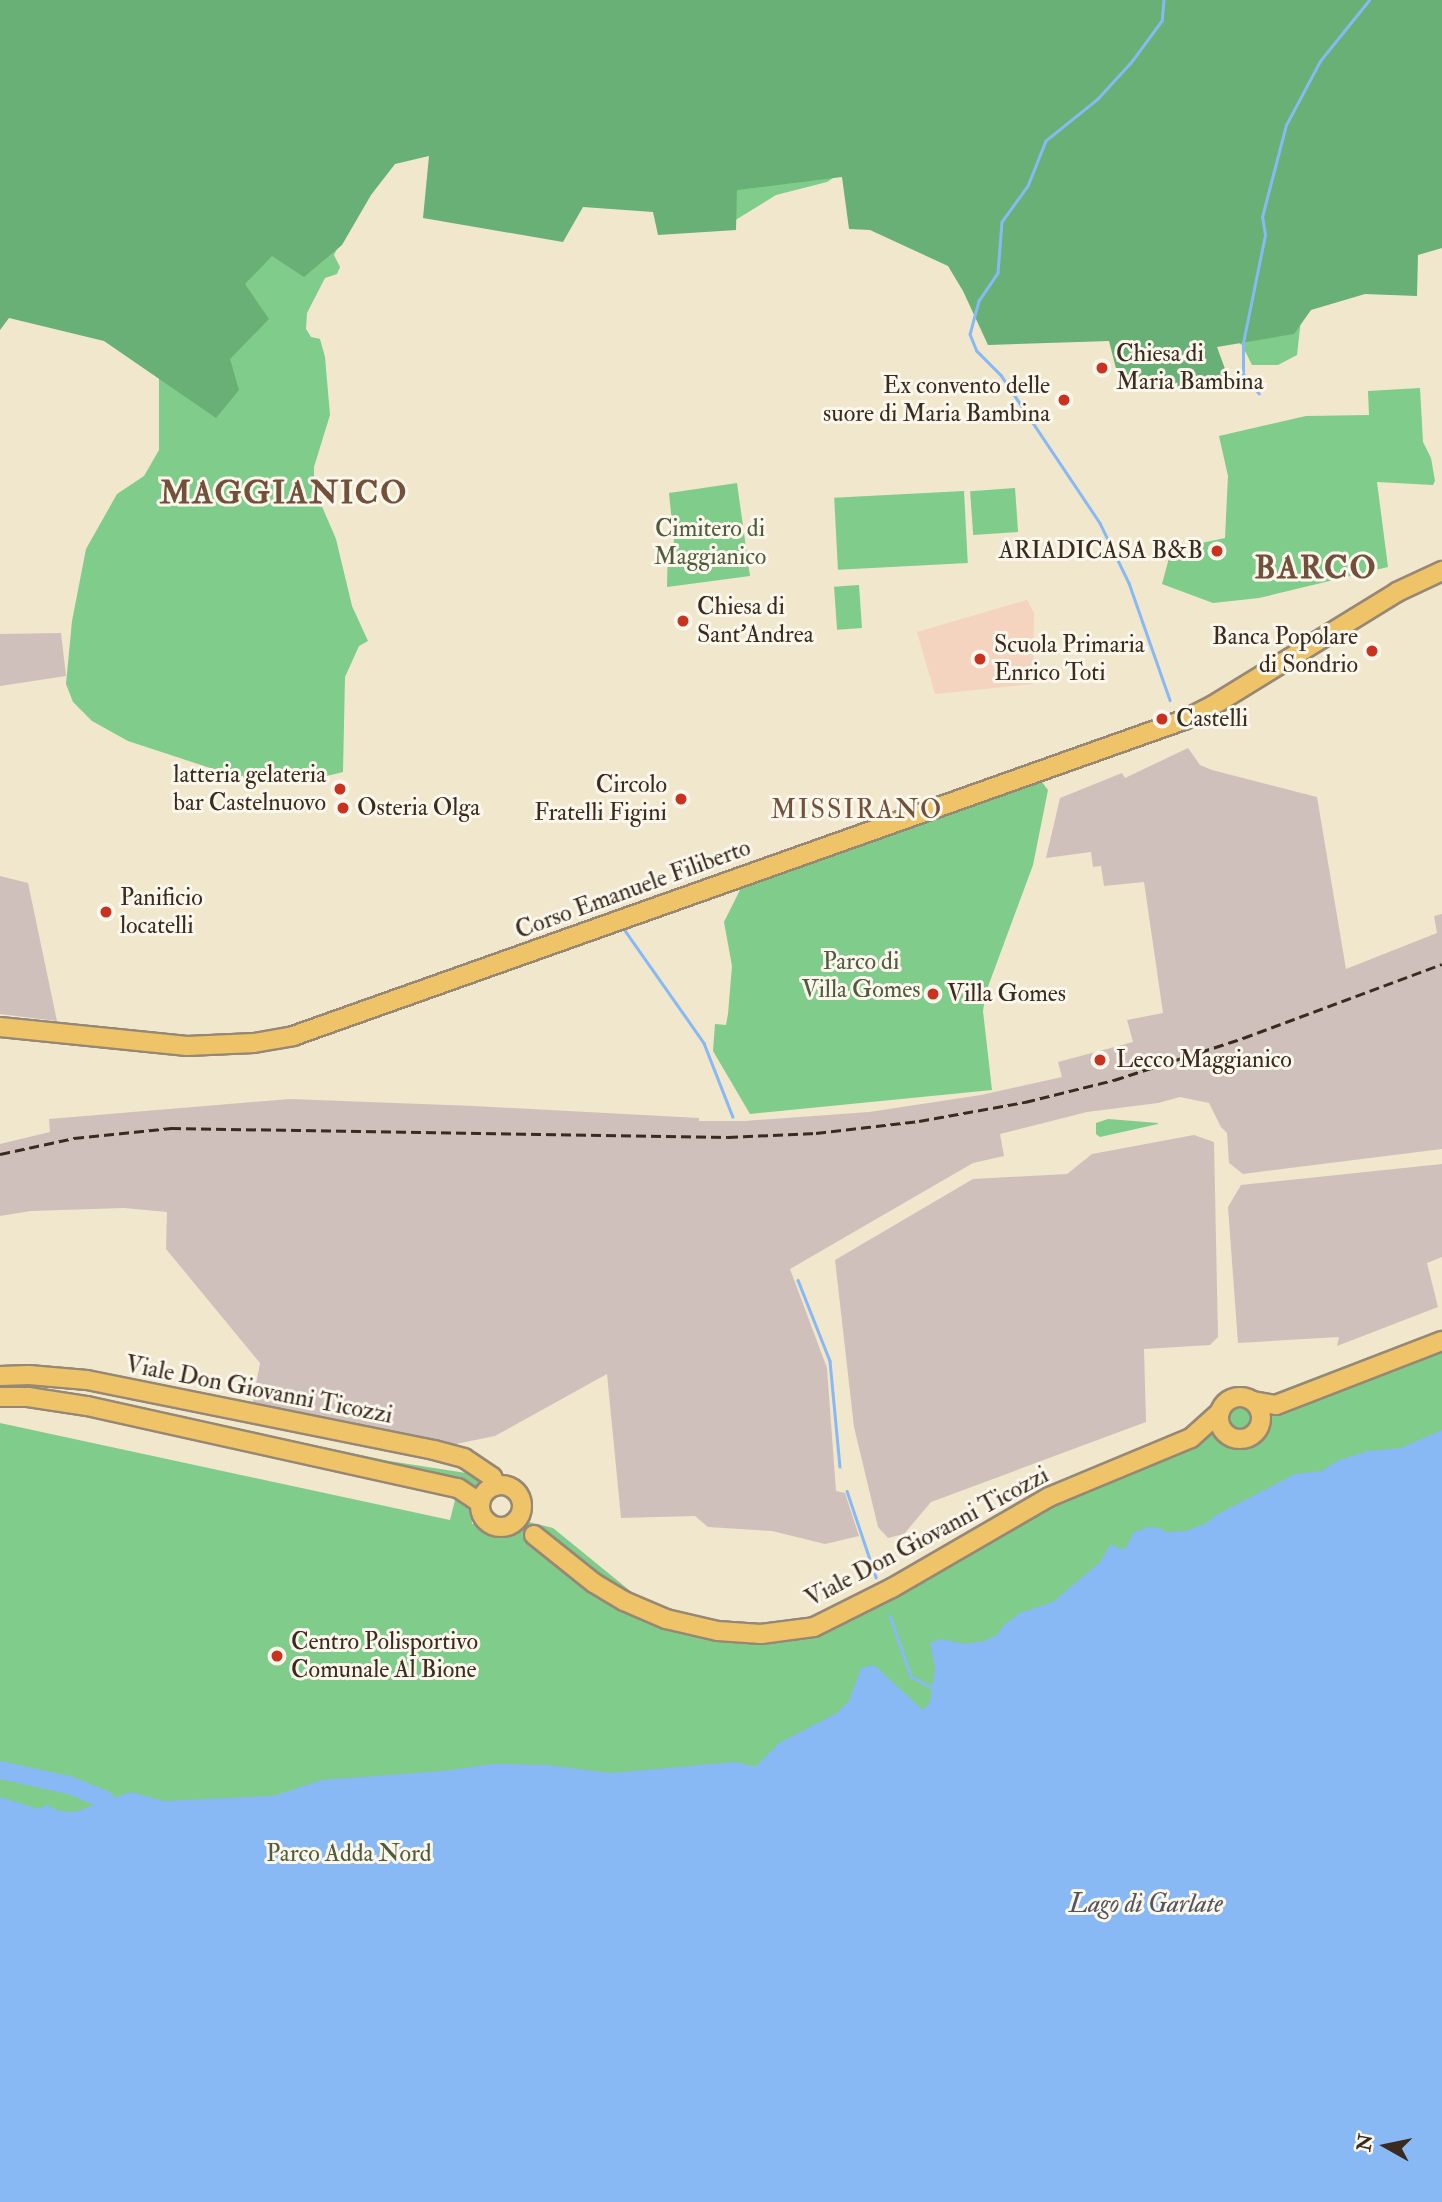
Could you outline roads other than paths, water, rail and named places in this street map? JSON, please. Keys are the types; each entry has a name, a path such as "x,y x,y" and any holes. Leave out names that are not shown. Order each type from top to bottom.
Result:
{"main road":[{"name":"Corso Emanuele Filiberto","path":"0,1027 187,1046 254,1043 293,1036 1184,720 1212,706 1397,592 1442,571"},
{"path":"1276,1405 1251,1437 1237,1440 1230,1437 1220,1426 1220,1412 1234,1398 1276,1405 1442,1340"},
{"name":"Viale Don Giovanni Ticozzi","path":"0,1376 29,1375 87,1380 434,1450 464,1458 492,1477 497,1486"},
{"name":"Viale Don Giovanni Ticozzi","path":"0,1397 28,1397 87,1406 418,1479 458,1488 480,1503"},
{"path":"1252,1401 1260,1411 1260,1426"},
{"name":"Viale Don Giovanni Ticozzi","path":"500,1527 534,1535 594,1583 624,1601 666,1619 718,1631 761,1634 814,1627 892,1588 1049,1497 1191,1438 1220,1412"},
{"name":"Viale Don Giovanni Ticozzi","path":"1191,1438 1230,1437"},
{"path":"497,1486 514,1490 522,1507 517,1519 500,1527 483,1517 480,1503 486,1492 497,1486"},
{"name":"Viale Don Giovanni Ticozzi","path":"522,1507 534,1535"}],"water":[{"name":"Lago di Garlate","path":"1442,1430 1442,2202 0,2202 0,1797 38,1809 46,1805 60,1811 75,1812 131,1792 164,1801 273,1796 322,1780 443,1771 493,1764 547,1765 611,1773 736,1762 755,1767 779,1743 837,1713 849,1701 861,1668 874,1665 923,1710 930,1702 935,1668 930,1643 940,1639 966,1644 984,1641 997,1635 1004,1625 1020,1613 1053,1602 1100,1562 1111,1544 1120,1549 1126,1548 1133,1533 1148,1527 1160,1528 1165,1532 1186,1531 1207,1523 1216,1515 1295,1474 1322,1471 1337,1461 1368,1451 1401,1448"}],"waterway":[{"path":"1164,0 1162,21 1131,63 1098,99 1046,141 1028,186 1002,222 998,273 979,301 970,334 977,351 1001,375 1100,523 1129,583 1170,700"},
{"path":"1259,394 1243,374 1243,343 1265,235 1262,217 1286,125 1320,61 1369,0"},
{"path":"624,929 704,1043 733,1117"},
{"path":"798,1280 830,1361 840,1467"},
{"path":"847,1491 876,1577"},
{"path":"890,1616 911,1676 931,1687"},
{"path":"0,1770 69,1785 106,1800"}],"railway":[{"path":"0,1154 74,1138 171,1128 728,1137 816,1133 919,1121 1025,1102 1114,1080 1243,1038 1442,964"}],"place":[{"name":"Chiesa di Maria Bambina","path":"1102,368"},
{"name":"Ex convento delle suore di Maria Bambina","path":"1064,400"},
{"name":"ARIADICASA B&B","path":"1217,551"},
{"name":"Chiesa di Sant'Andrea","path":"683,621"},
{"name":"Banca Popolare di Sondrio","path":"1372,651"},
{"name":"Scuola Primaria Enrico Toti","path":"980,659"},
{"name":"Castelli","path":"1162,719"},
{"name":"latteria gelateria bar Castelnuovo","path":"340,789"},
{"name":"Circolo Fratelli Figini","path":"681,799"},
{"name":"Osteria Olga","path":"343,808"},
{"name":"Panificio locatelli","path":"106,912"},
{"name":"Villa Gomes","path":"933,994"},
{"name":"Lecco Maggianico","path":"1100,1060"},
{"name":"Centro Polisportivo Comunale Al Bione","path":"277,1656"}],"district":[{"name":"MAGGIANICO","path":"284,493"},
{"name":"BARCO","path":"1316,568"},
{"name":"MISSIRANO","path":"857,811"}],"park label":[{"name":"Cimitero di Maggianico","path":"710,543"},
{"name":"Parco di Villa Gomes","path":"861,976"},
{"name":"Parco Adda Nord","path":"349,1854"}]}
